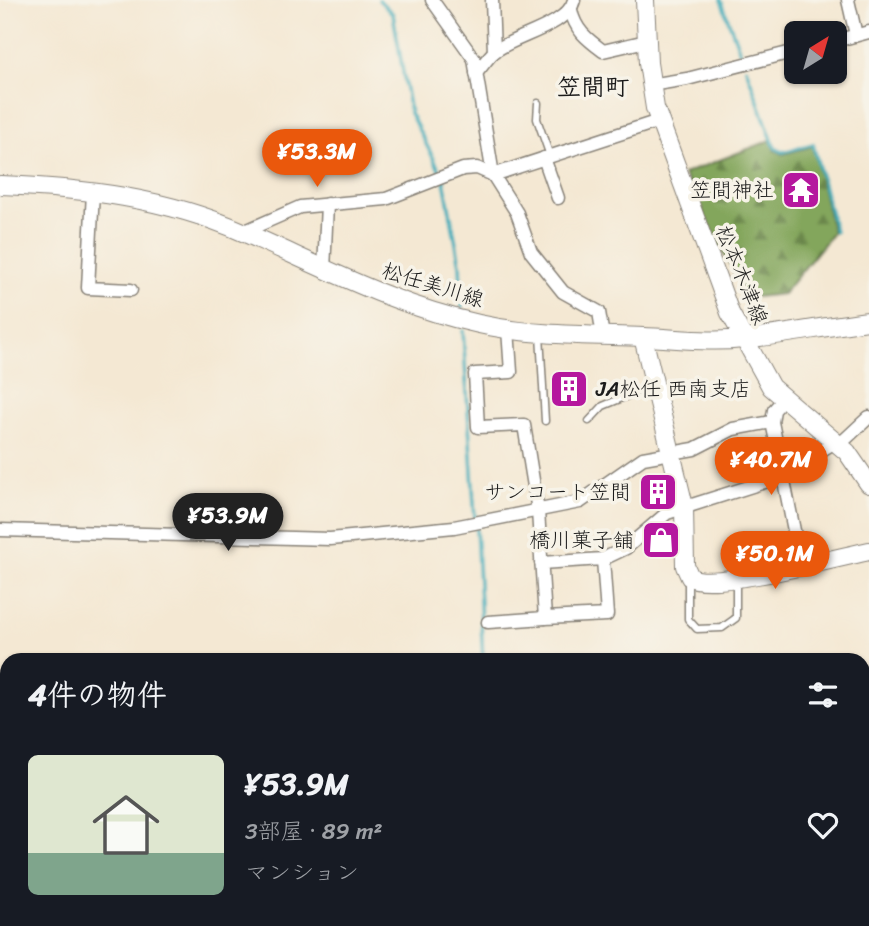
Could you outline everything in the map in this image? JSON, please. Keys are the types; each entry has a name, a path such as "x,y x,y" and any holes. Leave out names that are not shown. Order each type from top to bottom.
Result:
{"main road":[{"name":"松本木津線","path":"645,0 650,85 659,121 728,307 763,375 783,400 852,458 869,484"},
{"name":"松任美川線","path":"0,185 137,198 185,211 243,232 324,271 418,306 508,329 540,334 744,339 869,321"},
{"path":"643,337 684,506 685,566 690,577 700,581 736,578 869,551"}],"street":[{"path":"432,0 474,59 493,175 517,213 527,244 539,264 563,292 598,312 603,336"},
{"path":"492,0 494,52"},
{"path":"848,0 863,34"},
{"path":"476,73 494,52 573,5 574,24 603,51 646,41"},
{"path":"650,85 688,79 784,54"},
{"path":"243,232 300,207 386,199 463,169 477,168 493,175 659,121"},
{"path":"547,157 558,198"},
{"path":"93,192 88,288 131,290"},
{"path":"324,271 327,204"},
{"path":"508,329 511,372 475,374 478,428 524,425 538,511 545,618"},
{"path":"783,400 774,410 772,422 801,565"},
{"path":"541,563 603,559 626,548 667,513 782,475 837,444 869,418"},
{"path":"0,530 330,539 454,527 580,502 606,487 637,462 694,450 733,429 772,422"},
{"path":"488,622 607,615 603,559"}],"lane":[{"path":"538,103 537,119 547,157"},
{"path":"540,334 545,421"},
{"path":"589,421 603,406 651,386"},
{"path":"690,577 685,581 688,619 697,629 722,628 736,618 736,578"}],"green space":[{"path":"771,140 774,149 783,154 813,146 833,233 783,294 747,298 683,174"}],"waterway":[{"path":"379,0 393,14 410,113 441,173"},
{"path":"721,0 743,60"},
{"path":"746,68 775,148 783,152 813,144 835,232"},
{"path":"444,180 460,265 462,308"},
{"path":"463,331 475,519"},
{"path":"476,527 483,653"}],"place":[{"name":"笠間神社","path":"801,190"},
{"name":"JA松任 西南支店","path":"569,389"},
{"name":"サンコート笠間","path":"658,492"},
{"name":"橋川菓子舗","path":"661,540"}],"district":[{"name":"笠間町","path":"593,87"}]}
